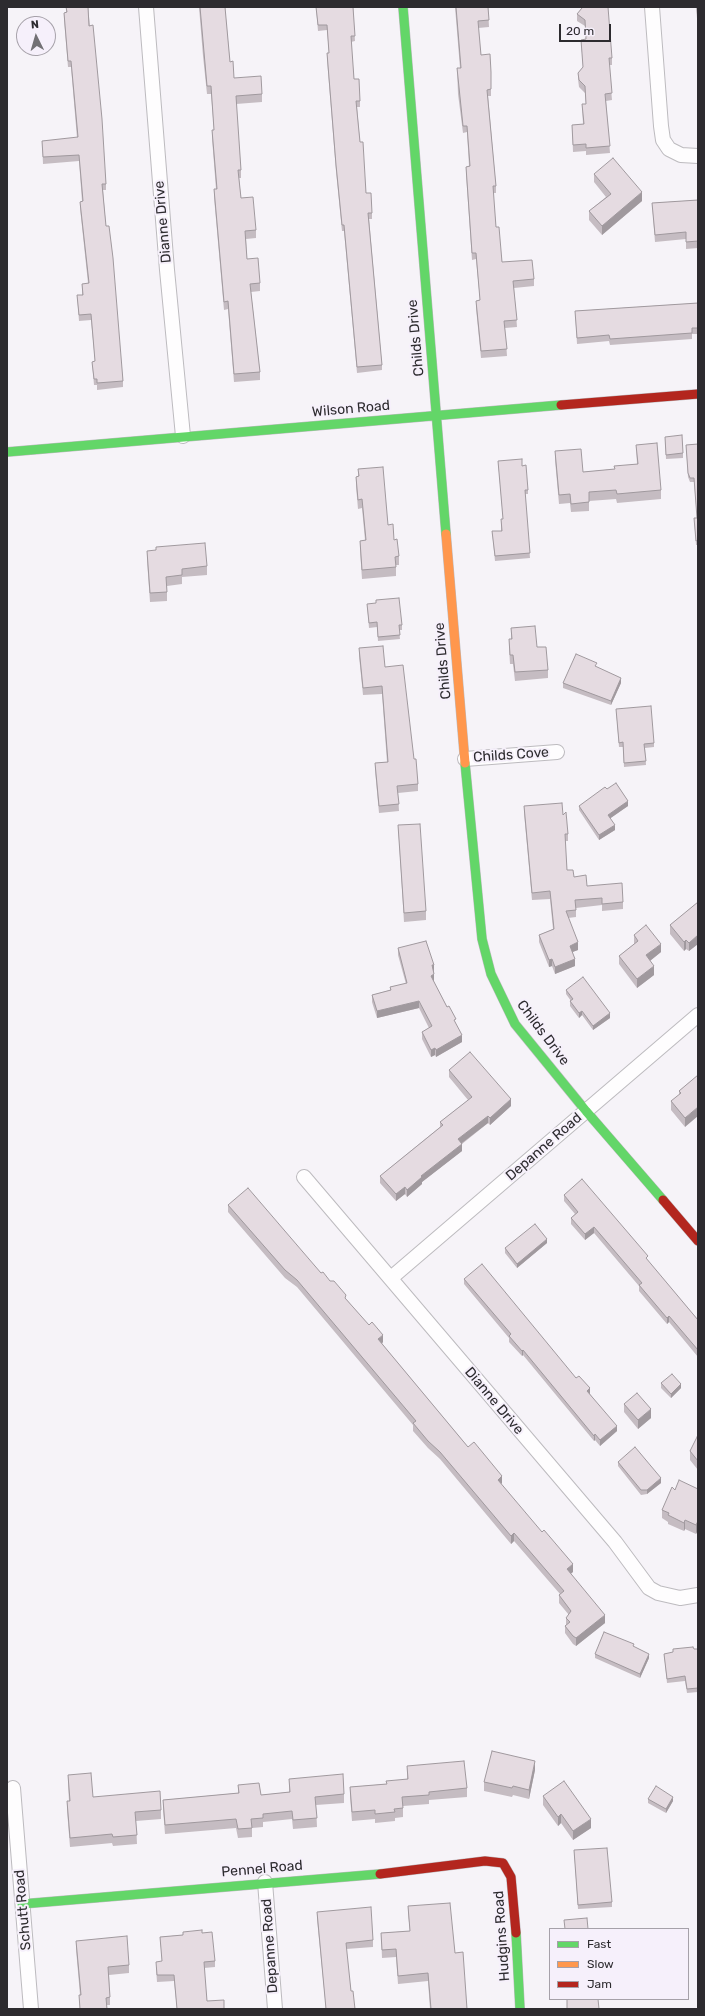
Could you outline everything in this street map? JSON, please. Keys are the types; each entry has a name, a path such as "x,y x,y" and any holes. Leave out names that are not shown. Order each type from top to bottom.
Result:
{"street":[{"name":"Dianne Drive","path":"146,7 167,272 183,436"},
{"name":"Childs Drive","path":"403,7 465,759 482,939 492,974 515,1024 698,1241"},
{"path":"652,7 663,140 669,149 681,155 698,156"},
{"name":"Wilson Road","path":"7,452 183,436 698,394"},
{"name":"Childs Cove","path":"465,759 557,752"},
{"name":"Depanne Road","path":"390,1278 698,1015"},
{"name":"Dianne Drive","path":"304,1177 619,1547 649,1588 658,1593 680,1598 698,1595"},
{"name":"Schutt Road","path":"14,1788 31,2009"},
{"name":"Pennel Road","path":"22,1904 369,1874 486,1861 503,1863"},
{"name":"Hudgins Road","path":"503,1863 511,1877 514,1898 520,2009"},
{"name":"Depanne Road","path":"265,1882 275,2009"}],"building":[{"path":"66,7 88,7 89,26 93,25 102,119 106,184 102,184 106,226 109,226 113,258 123,381 97,383 97,379 94,379 92,362 95,361 91,314 79,315 77,295 83,295 82,284 89,283 80,202 83,201 79,155 43,157 42,141 78,137 71,61 68,61 64,13 67,12"},
{"path":"200,7 225,7 230,62 233,61 234,78 261,76 262,94 236,96 241,170 238,170 241,198 253,197 256,230 245,231 247,259 258,258 260,283 250,284 260,372 234,374 228,301 224,302 214,189 217,189 212,130 214,130 211,86 207,86"},
{"path":"316,7 353,7 355,36 351,36 354,79 359,79 360,101 356,101 360,142 363,142 366,193 371,193 372,213 368,213 382,365 357,367 344,225 342,225 336,165 327,53 329,53 327,25 318,25"},
{"path":"456,7 488,7 489,20 478,21 481,55 490,54 491,89 487,90 496,186 493,186 496,227 499,227 502,262 532,260 534,279 513,281 517,320 504,321 507,349 481,351 476,301 480,300 476,253 472,253 466,167 470,166 467,126 463,126 457,68 461,68"},
{"path":"583,7 608,7 612,58 609,58 612,93 605,94 610,146 586,148 586,144 573,145 572,125 584,124 582,104 586,104 585,86 579,80 578,73 583,67 581,40 586,39 585,20 577,14"},
{"path":"613,158 642,192 602,226 589,211 611,194 594,174"},
{"path":"698,200 698,241 686,242 686,232 655,235 652,203"},
{"path":"698,303 698,328 692,328 692,333 610,339 609,335 577,338 575,311"},
{"path":"682,435 683,453 666,455 665,437"},
{"path":"657,443 661,490 617,494 616,490 589,492 589,502 571,504 570,494 559,495 555,451 581,449 583,472 615,469 614,466 638,464 636,445"},
{"path":"698,444 698,540 696,541 694,518 697,518 694,478 690,478 688,473 686,445"},
{"path":"522,459 522,466 526,465 528,490 525,490 530,553 495,556 492,531 502,531 501,519 503,519 498,461"},
{"path":"383,467 388,525 393,524 394,540 397,539 399,556 395,557 396,567 362,570 360,541 366,540 362,499 358,500 356,477 359,476 358,469"},
{"path":"205,543 207,566 182,569 182,575 166,577 167,592 150,593 147,551 156,550 156,547"},
{"path":"399,598 402,625 399,625 400,635 378,637 377,622 369,623 367,604 376,603 376,600"},
{"path":"535,626 537,647 546,647 548,670 515,672 513,655 510,655 509,639 512,639 511,628"},
{"path":"383,646 385,667 403,665 418,784 397,786 399,804 379,806 375,763 388,762 382,686 363,688 359,648"},
{"path":"576,654 597,663 595,666 621,678 611,701 563,683"},
{"path":"651,706 654,743 644,744 646,761 624,763 623,742 619,743 616,709"},
{"path":"616,783 628,801 608,815 615,825 599,835 579,806 605,787 607,789"},
{"path":"562,803 563,815 566,812 568,834 565,834 567,870 573,870 574,877 586,875 587,886 622,883 623,902 602,904 602,898 575,900 576,910 566,911 578,942 570,946 575,959 555,967 552,959 549,960 539,935 554,929 550,891 532,893 524,806"},
{"path":"420,824 426,911 404,913 398,825"},
{"path":"698,902 698,935 689,943 686,940 684,942 670,925"},
{"path":"646,925 661,944 646,955 654,966 637,979 619,956 638,941 634,935"},
{"path":"426,941 434,965 432,965 434,974 431,976 447,1007 449,1006 456,1019 454,1020 462,1035 436,1050 435,1048 431,1050 422,1032 432,1026 419,1001 377,1011 372,995 391,990 390,987 407,983 398,948"},
{"path":"583,977 610,1013 593,1026 582,1011 579,1013 570,1001 573,999 566,990"},
{"path":"470,1052 511,1099 490,1118 488,1116 458,1139 462,1144 421,1176 422,1177 407,1190 405,1187 396,1194 380,1176 443,1125 440,1122 472,1097 449,1070"},
{"path":"698,1075 698,1107 685,1118 671,1101 681,1093 679,1091"},
{"path":"582,1179 648,1256 646,1258 698,1320 698,1350 669,1316 667,1318 639,1285 642,1283 594,1227 585,1234 571,1218 578,1212 564,1195"},
{"path":"248,1188 321,1273 323,1272 330,1281 334,1281 346,1295 345,1298 369,1325 372,1322 383,1335 378,1339 468,1447 474,1442 502,1476 498,1480 542,1532 544,1530 573,1564 567,1569 605,1615 576,1638 565,1626 570,1622 566,1618 571,1611 559,1595 564,1591 514,1533 511,1536 440,1452 428,1441 413,1423 416,1421 297,1280 285,1270 228,1205"},
{"path":"535,1224 547,1239 517,1264 505,1248"},
{"path":"482,1264 576,1378 579,1376 590,1388 587,1391 617,1426 600,1440 595,1434 594,1436 523,1350 522,1351 509,1336 511,1334 464,1279"},
{"path":"672,1374 681,1384 671,1394 661,1383"},
{"path":"637,1393 651,1409 638,1420 624,1404"},
{"path":"697,1437 698,1438 698,1461 690,1451"},
{"path":"635,1447 661,1478 647,1490 641,1490 618,1462"},
{"path":"679,1480 698,1489 698,1521 696,1525 685,1520 684,1523 668,1515 669,1513 662,1510 672,1487 675,1490"},
{"path":"604,1632 634,1644 633,1646 649,1654 640,1674 595,1654"},
{"path":"693,1647 694,1649 698,1649 698,1688 687,1689 685,1676 667,1679 664,1654 673,1652 673,1649"},
{"path":"492,1751 535,1761 529,1790 484,1782"},
{"path":"464,1761 467,1788 429,1792 429,1795 402,1797 403,1808 394,1809 395,1812 375,1814 375,1810 352,1812 350,1787 387,1784 386,1781 408,1779 407,1766"},
{"path":"91,1773 93,1797 160,1791 161,1810 135,1812 137,1835 113,1837 112,1834 70,1838 67,1801 70,1801 68,1775"},
{"path":"343,1774 344,1794 315,1797 317,1818 293,1820 292,1811 263,1814 263,1818 251,1819 252,1828 238,1829 236,1819 165,1825 163,1800 239,1793 238,1785 259,1783 261,1795 290,1792 289,1779"},
{"path":"564,1781 591,1819 573,1831 561,1814 558,1817 543,1796"},
{"path":"656,1786 673,1797 666,1809 648,1799"},
{"path":"607,1848 612,1902 578,1905 574,1850"},
{"path":"450,1903 455,1953 463,1952 467,2009 431,2009 428,1973 398,1976 396,1949 382,1950 381,1933 410,1931 408,1906"},
{"path":"371,1907 373,1940 346,1943 351,1991 353,1991 355,2009 326,2009 317,1912"},
{"path":"587,1918 588,1928 565,1928 564,1920"},
{"path":"202,1930 202,1933 212,1932 215,1961 204,1962 207,2001 224,2000 224,2009 177,2009 174,1975 157,1975 156,1962 162,1961 160,1937 183,1935 183,1932"},
{"path":"127,1936 129,1965 108,1967 110,1997 106,1998 107,2009 80,2009 79,1995 81,1995 76,1941"},
{"path":"567,2000 598,2000 599,2009 567,2009"}],"traffic: fast":[{"path":"403,7 446,534"},
{"path":"7,452 561,405"},
{"path":"465,763 482,939 491,974 515,1024 586,1111 663,1200"},
{"path":"22,1904 380,1874"},
{"path":"516,1933 520,2009"}],"traffic: slow":[{"path":"446,534 465,763"}],"traffic: jam":[{"path":"561,405 698,394"},
{"path":"663,1200 698,1241"},
{"path":"380,1874 485,1861 503,1863 511,1877 516,1933"}]}
